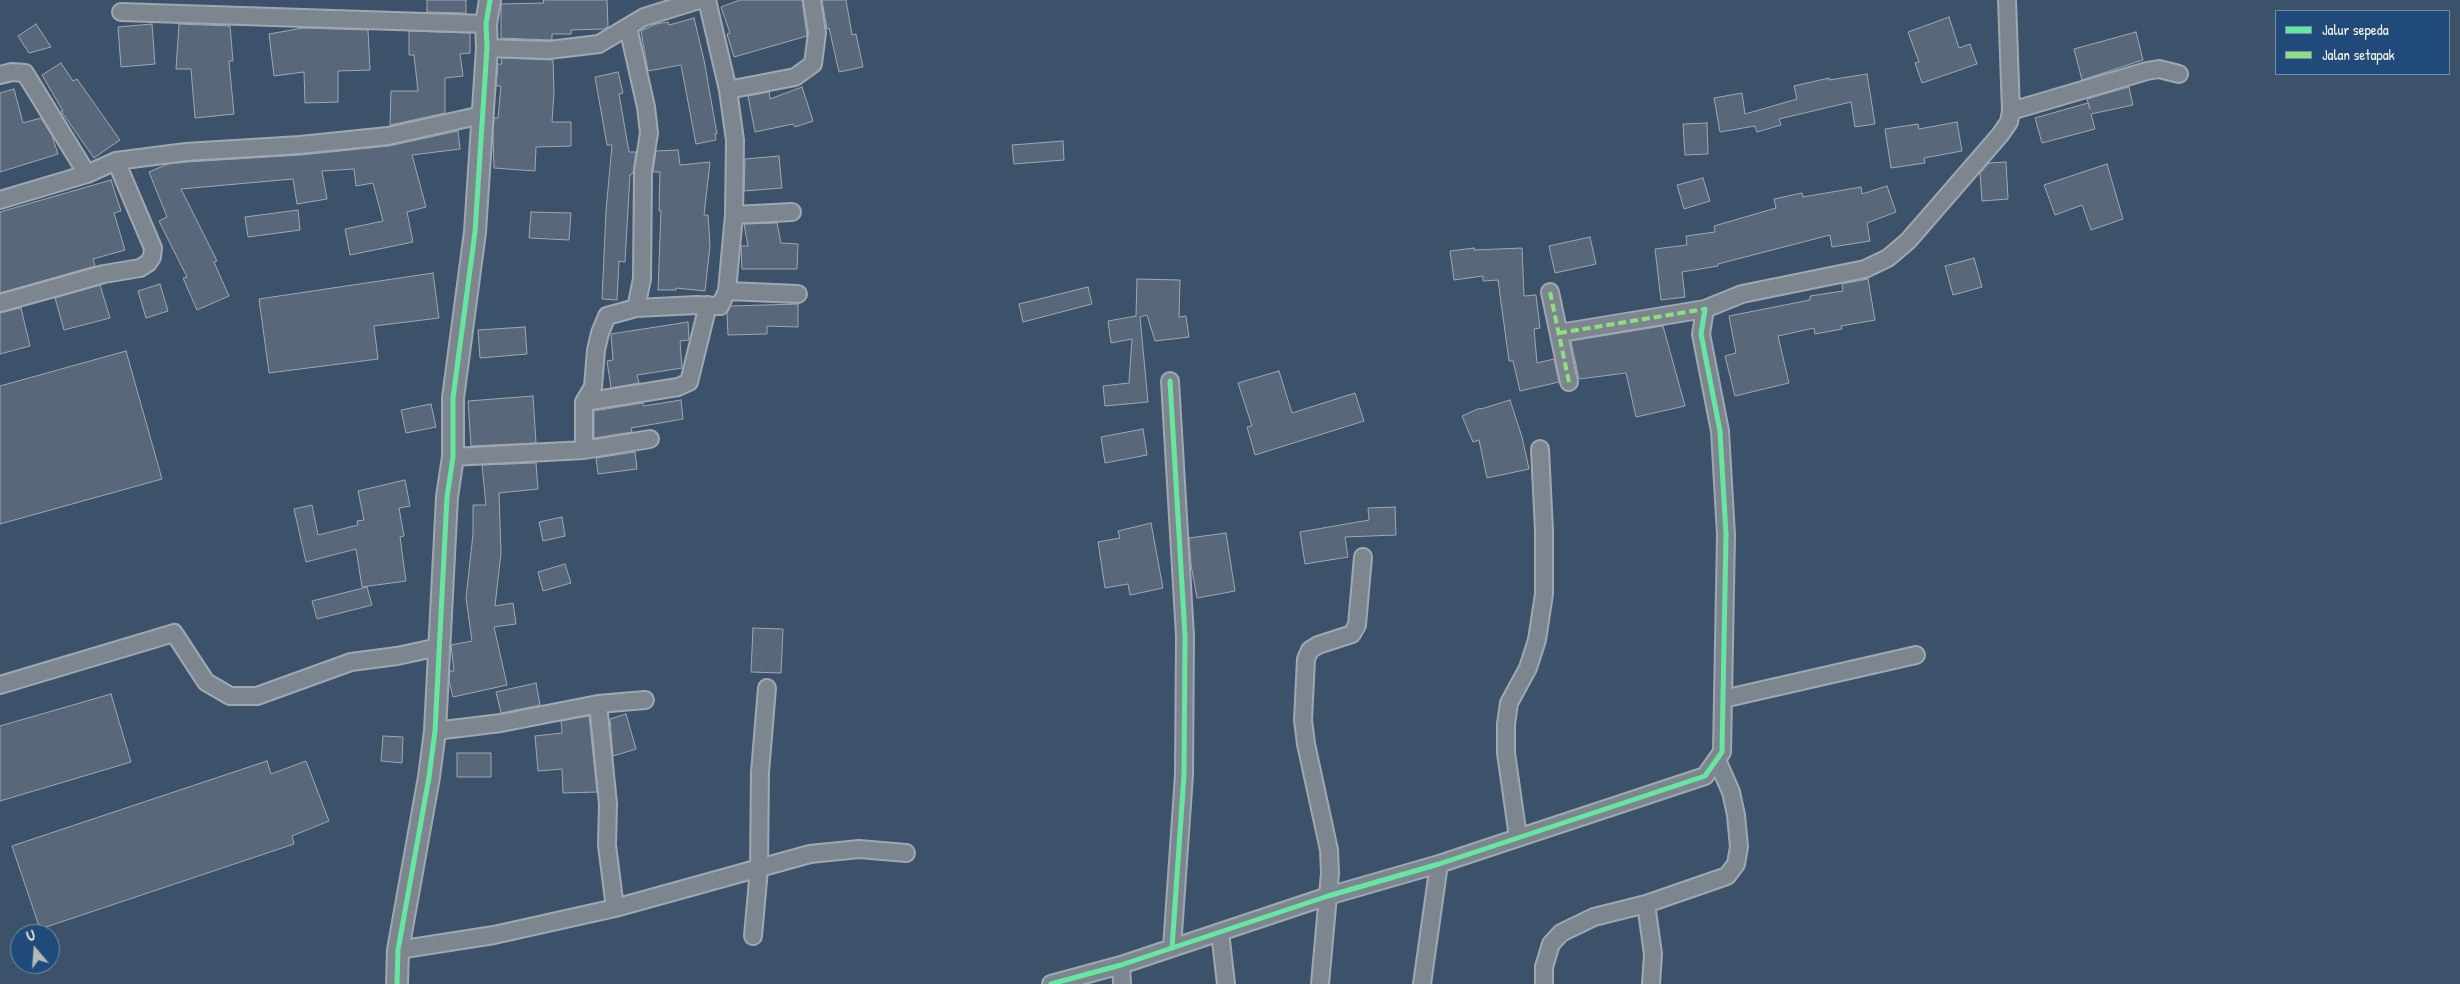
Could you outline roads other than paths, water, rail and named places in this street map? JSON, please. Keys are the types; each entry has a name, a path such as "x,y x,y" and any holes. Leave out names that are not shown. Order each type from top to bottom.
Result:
{"street":[{"path":"397,984 398,950 429,777 435,731 447,497 453,457 453,398 475,232 487,48 486,24 490,0"},
{"path":"487,48 549,50 599,44 644,17 699,0"},
{"path":"584,450 584,402 593,387 596,350 607,316 636,308 720,306 727,291 734,214 735,140 728,90 707,0"},
{"path":"728,90 795,77 813,64 817,33 812,0"},
{"path":"1559,333 1705,308 1742,294 1866,269 1888,258 1908,241 2000,135 2009,122 2011,111 2007,0"},
{"path":"121,12 486,24"},
{"path":"628,27 650,133 643,171 642,279 636,308"},
{"path":"2011,111 2158,69 2179,74"},
{"path":"0,75 12,72 25,73 87,174"},
{"path":"0,200 87,174 116,161 186,152 300,145 388,136 482,115"},
{"path":"0,303 104,274 140,268 148,263 152,257 153,248 116,161"},
{"path":"734,214 792,212"},
{"path":"727,291 798,294"},
{"path":"1550,292 1569,382"},
{"path":"584,402 678,386 689,382 708,305"},
{"path":"1051,984 1121,965 1328,896 1439,864 1705,776 1722,752 1726,535 1720,431 1701,334 1705,308"},
{"path":"1170,381 1185,636 1184,775 1172,948"},
{"path":"453,457 584,450 650,439"},
{"path":"1518,837 1506,753 1506,724 1509,703 1528,668 1538,640 1544,594 1544,531 1540,449"},
{"path":"1320,984 1328,896 1329,850 1306,744 1303,720 1306,659 1310,650 1318,645 1352,634 1357,625 1363,557"},
{"path":"0,685 174,633 206,682 230,696 257,696 351,662 397,656 439,647"},
{"path":"1723,699 1916,655"},
{"path":"753,936 760,869 760,772 767,688"},
{"path":"435,731 501,723 598,704 645,700"},
{"path":"598,704 608,804 607,845 615,908"},
{"path":"1544,984 1544,967 1551,944 1561,933 1594,918 1646,904 1727,876 1736,864 1739,847 1736,815 1731,792 1717,760"},
{"path":"398,950 494,935 615,908 795,858 832,850 859,849 906,853"},
{"path":"1422,984 1439,864"},
{"path":"1646,904 1652,954 1651,984"},
{"path":"1220,932 1226,984"},
{"path":"1121,965 1122,984"}]}
